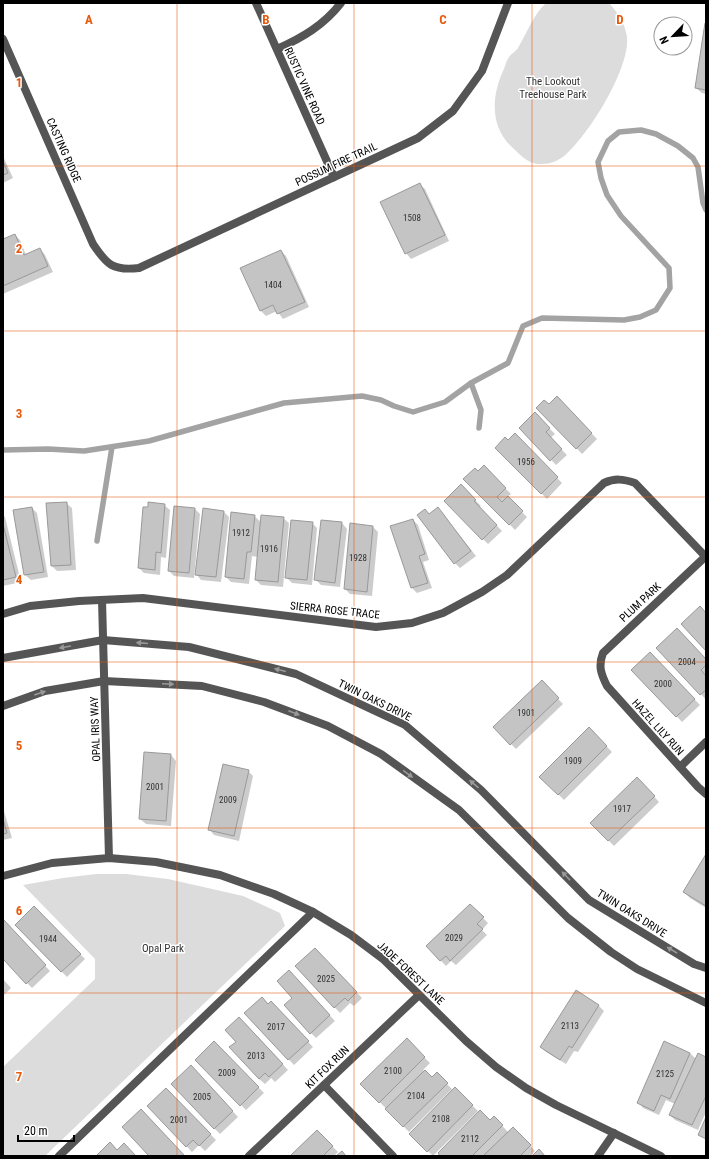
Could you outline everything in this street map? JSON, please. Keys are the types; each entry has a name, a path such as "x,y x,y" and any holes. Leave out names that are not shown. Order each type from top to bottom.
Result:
{"street":[{"name":"RUSTIC VINE ROAD","path":"256,3 334,177"},
{"path":"277,49 298,40 314,29 334,12 341,3"},
{"name":"POSSUM FIRE TRAIL","path":"111,266 124,270 139,268 418,138 453,111 482,71 508,3"},
{"name":"CASTING RIDGE","path":"3,39 93,244 101,256 111,266"},
{"name":"SIERRA ROSE TRACE","path":"3,614 30,606 143,598 376,626 412,623 443,613 482,592 507,575 604,483 618,479 635,483 706,556"},
{"name":"PLUM PARK","path":"600,670 599,661 603,653 706,556"},
{"name":"OPAL IRIS WAY","path":"102,600 109,858"},
{"name":"TWIN OAKS DRIVE","path":"3,658 103,640 189,647 296,674 404,725 481,790 589,900 694,964 706,968"},
{"name":"HAZEL LILY RUN","path":"600,670 607,686 680,768 706,794"},
{"path":"3,706 44,691 104,681 202,686 264,702 328,726 374,751 459,810 568,918 610,952 637,969 706,1003"},
{"path":"680,768 706,742"},
{"name":"JADE FOREST LANE","path":"3,876 52,863 109,858 156,862 220,875 274,894 313,912 351,935 383,959 466,1041 496,1067 526,1088 556,1105 661,1156"},
{"path":"59,1156 313,912"},
{"name":"KIT FOX RUN","path":"249,1156 419,995"},
{"path":"324,1085 393,1156"},
{"path":"598,1156 614,1133"}],"green space":[{"name":"The Lookout Treehouse Park","path":"546,3 609,3 621,18 627,37 626,50 622,66 606,101 595,118 574,146 562,158 551,163 538,164 523,158 506,141 500,132 497,122 495,102 499,81 508,59 516,51 534,18"},
{"name":"Opal Park","path":"96,874 126,874 168,879 243,896 280,913 285,926 45,1156 3,1156 3,1067 95,979 95,959 23,885"}],"building":[{"path":"706,23 706,90 695,88"},
{"path":"3,161 8,173 3,175"},
{"path":"420,183 445,235 405,254 380,202"},
{"path":"15,234 24,255 40,248 48,266 3,286 3,239"},
{"path":"281,250 305,302 277,314 273,305 260,311 240,268"},
{"path":"557,396 592,433 576,449 536,408 544,400 549,404"},
{"path":"535,412 550,428 546,432 562,449 550,461 519,428"},
{"path":"515,433 558,477 541,494 495,448 505,437 508,440"},
{"path":"484,465 506,488 497,497 502,502 508,496 523,511 509,525 463,479 475,468 478,471"},
{"path":"461,484 476,500 474,501 497,525 482,540 444,501"},
{"path":"67,502 71,565 51,566 46,503"},
{"path":"148,502 165,504 161,553 156,552 155,570 138,568 143,507 148,507"},
{"path":"174,506 195,508 189,573 168,571"},
{"path":"32,507 44,572 24,575 13,510"},
{"path":"438,507 471,551 454,564 417,515 425,509 429,514"},
{"path":"203,508 224,511 216,577 195,575"},
{"path":"231,512 255,515 251,552 247,552 244,579 225,577"},
{"path":"261,515 284,517 278,582 255,580"},
{"path":"413,519 425,554 419,556 428,583 411,588 390,526"},
{"path":"291,520 313,522 307,580 285,578"},
{"path":"321,520 342,522 335,583 314,580"},
{"path":"350,523 373,526 367,592 344,589"},
{"path":"3,524 16,577 3,580"},
{"path":"700,606 706,613 706,651 681,624"},
{"path":"677,628 706,659 706,665 701,670 706,676 706,690 700,695 656,648"},
{"path":"650,652 695,699 676,717 631,670"},
{"path":"542,680 559,698 510,745 493,727"},
{"path":"589,727 607,746 558,795 539,777"},
{"path":"144,752 171,754 166,821 139,819"},
{"path":"223,764 249,770 234,836 208,830"},
{"path":"637,777 655,796 608,841 590,823"},
{"path":"3,819 7,833 3,834"},
{"path":"706,854 706,906 683,892"},
{"path":"470,904 484,917 477,924 483,929 450,961 446,956 440,961 426,946"},
{"path":"34,906 81,954 61,972 15,925"},
{"path":"3,919 46,965 26,984 3,959"},
{"path":"315,948 357,992 348,1001 345,998 334,1008 295,966"},
{"path":"289,970 330,1015 310,1034 284,1005 292,998 277,981"},
{"path":"576,990 599,1005 572,1048 569,1046 560,1060 540,1047"},
{"path":"262,997 268,1004 271,1001 309,1041 288,1060 244,1013"},
{"path":"239,1017 283,1064 269,1077 265,1073 259,1079 229,1047 236,1042 225,1030"},
{"path":"407,1038 425,1057 379,1103 360,1084"},
{"path":"214,1041 259,1087 240,1106 195,1060"},
{"path":"664,1041 690,1053 670,1099 661,1095 654,1111 637,1103"},
{"path":"698,1053 706,1057 706,1096 692,1125 669,1115"},
{"path":"191,1065 233,1111 214,1129 171,1084"},
{"path":"425,1070 432,1077 437,1072 448,1083 403,1127 385,1109"},
{"path":"455,1087 473,1105 427,1152 409,1134"},
{"path":"166,1088 211,1134 199,1146 193,1140 186,1147 147,1106"},
{"path":"141,1109 185,1156 149,1156 122,1127"},
{"path":"480,1110 490,1120 494,1116 503,1125 472,1156 440,1156 438,1153"},
{"path":"706,1117 706,1139 698,1135"},
{"path":"513,1127 531,1145 520,1156 483,1156"},
{"path":"317,1130 333,1146 323,1156 290,1156"},
{"path":"110,1142 117,1150 124,1143 136,1156 98,1156 97,1155"},
{"path":"539,1149 545,1156 532,1156"},
{"path":"342,1151 346,1156 336,1156"}],"waterway":[{"path":"3,450 48,449 84,451 149,441 284,403 362,396 381,400 413,412 445,402 471,383 508,363 523,326 542,318 624,320 640,317 656,310 670,288 669,268 621,216 607,195 601,178 598,162 608,141 619,132 641,130 656,134 678,146 693,158 698,167 703,203 706,210"},
{"path":"471,383 481,410 479,428"},
{"path":"97,541 112,447"}]}
